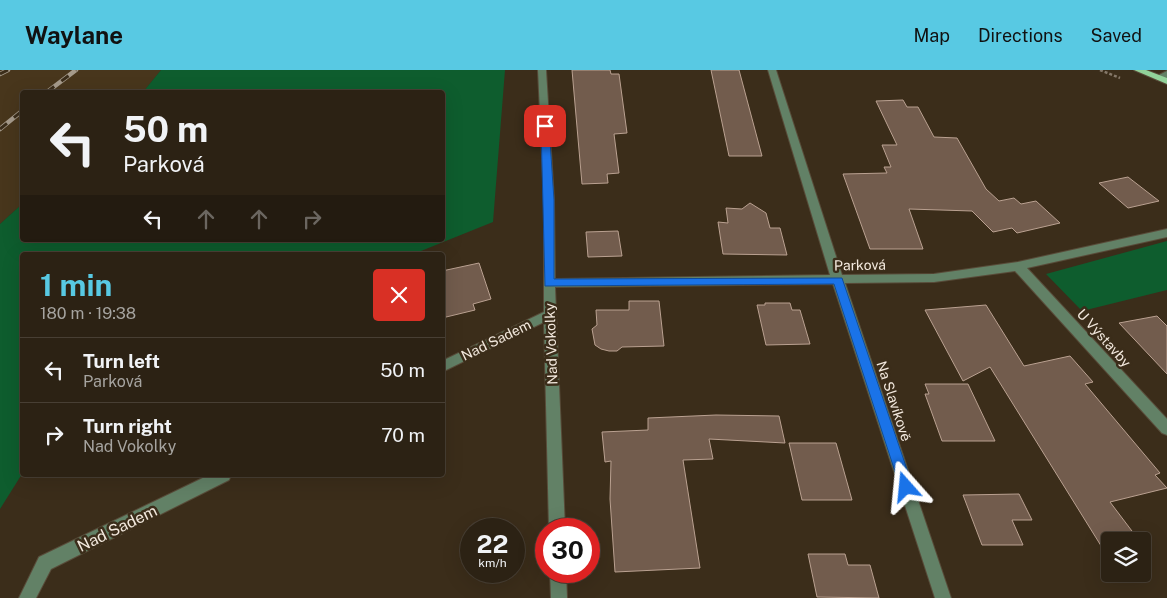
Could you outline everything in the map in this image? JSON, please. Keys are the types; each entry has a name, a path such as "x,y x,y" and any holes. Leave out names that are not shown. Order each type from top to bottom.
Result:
{"main road":[{"path":"1138,70 1165,78"}],"street":[{"name":"Nad Vokolky","path":"542,70 549,200 549,283 557,518"},
{"name":"Na Slavíkově","path":"772,70 838,280 943,598"},
{"name":"Parková","path":"549,283 934,278 1018,266 1167,233"},
{"name":"U Výstavby","path":"1018,266 1167,429"},
{"name":"Nad Sadem","path":"445,366 550,314"},
{"name":"Nad Sadem","path":"28,598 45,564 220,477"},
{"path":"558,583 559,598"}],"shaded area":[{"path":"0,70 161,70 145,90 20,90 20,206 0,224"}],"green space":[{"path":"161,70 505,70 493,222 445,241 445,90 145,90"},
{"path":"20,206 20,242 443,242 418,252 20,252 20,477 0,509 0,224"},
{"path":"1167,241 1167,290 1082,311 1046,274"}],"building":[{"path":"572,70 610,70 611,74 619,74 627,133 614,134 619,173 607,174 608,183 582,184"},
{"path":"711,70 739,70 762,156 729,156"},
{"path":"903,100 907,107 918,107 934,137 957,138 986,189 999,201 1014,198 1021,204 1036,201 1060,223 1017,233 1012,228 993,232 972,211 909,209 923,249 870,249 843,174 887,173 884,167 891,167 882,145 897,145 876,101"},
{"path":"1128,177 1159,201 1128,208 1099,183"},
{"path":"750,203 766,213 770,228 780,228 787,255 723,254 718,222 728,223 726,208 742,209"},
{"path":"618,231 622,256 588,257 586,232"},
{"path":"479,263 491,299 473,304 475,310 445,317 445,270"},
{"path":"629,301 659,301 664,346 622,347 617,351 609,351 595,345 592,329 597,325 596,310 629,310"},
{"path":"765,303 790,303 792,310 800,310 810,344 766,345 757,305 765,305"},
{"path":"986,305 1024,366 1070,356 1093,382 1085,384 1160,473 1155,475 1167,488 1110,502 1133,532 1101,532 1101,546 990,367 963,381 925,310"},
{"path":"1157,316 1167,326 1167,374 1119,323"},
{"path":"925,384 968,384 995,441 942,441 925,394 929,394"},
{"path":"716,415 779,416 785,443 709,439 713,459 683,460 700,568 615,572 610,499 611,461 605,462 602,432 648,430 648,418"},
{"path":"789,443 836,443 852,500 802,500"},
{"path":"1019,494 1032,520 1012,520 1023,545 982,545 963,495"},
{"path":"808,554 845,554 848,565 870,565 879,598 817,597"}],"railway":[{"path":"0,74 8,70"},
{"path":"50,90 76,70"},
{"path":"0,129 20,113"}],"route":[{"path":"545,126 549,200 549,283 838,280 906,487"}]}
